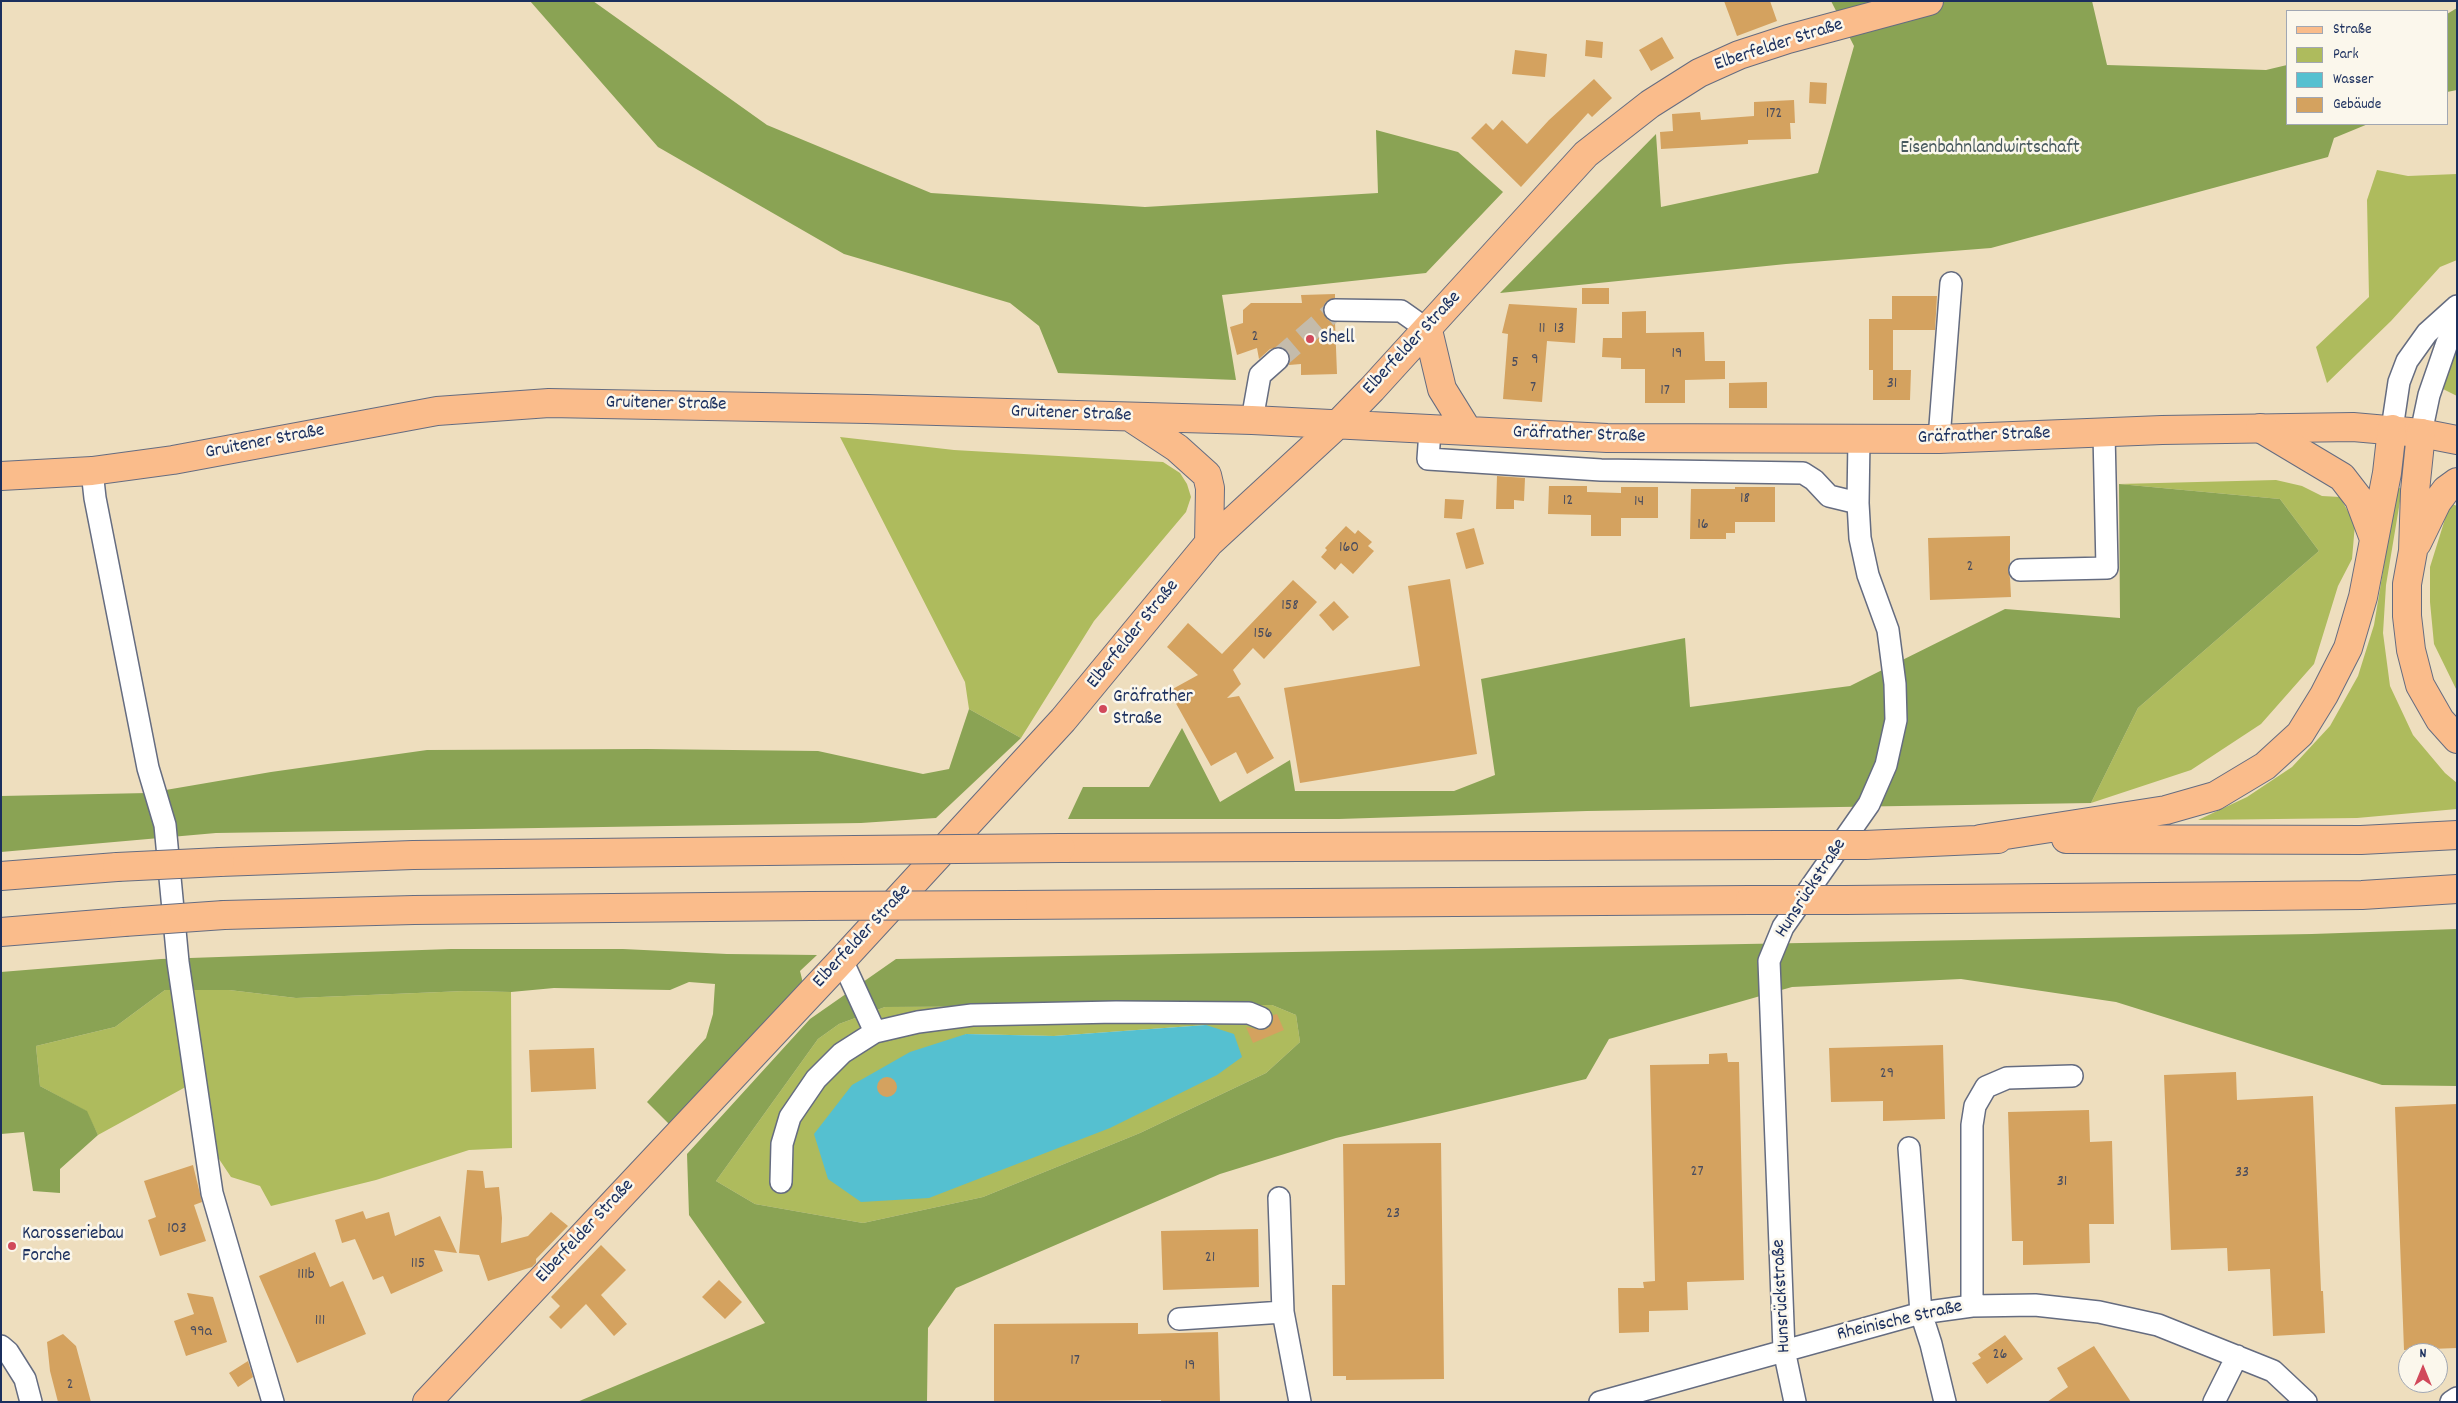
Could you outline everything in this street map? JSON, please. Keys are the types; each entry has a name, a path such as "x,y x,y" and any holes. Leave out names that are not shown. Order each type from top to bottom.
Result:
{"main road":[{"name":"Elberfelder Straße","path":"427,1402 842,960 1063,720 1209,543 1337,424 1428,330 1586,154 1650,104 1699,73 1739,55 1788,39 1929,1"},
{"path":"1428,330 1442,389 1468,431"},
{"name":"Gruitener Straße","path":"1,476 92,472 173,460 437,411 497,405 549,403 867,408 1337,424"},
{"path":"1130,417 1177,448 1207,475 1210,488 1209,543"},
{"name":"Gräfrather Straße","path":"1337,424 1430,431 1468,431 1607,438 1859,440 2353,427 2392,429 2457,440"},
{"path":"2260,428 2342,477 2359,499 2374,540"},
{"path":"1980,839 2166,810 2215,796 2265,766 2300,734 2324,695 2348,648 2363,597 2392,429"},
{"path":"2421,433 2415,491 2413,551 2407,584 2407,616 2411,650 2420,685 2440,720 2457,739"},
{"path":"2413,551 2437,502 2446,490 2457,482"},
{"path":"1,876 117,867 432,854 1062,848 1865,845 1980,839 2361,840 2457,835"},
{"path":"1,932 224,915 414,910 2362,895 2457,889"}],"street":[{"path":"1939,439 1951,283"},
{"path":"2392,429 2399,382 2407,360 2427,333 2457,306"},
{"path":"1335,310 1401,312 1428,330"},
{"path":"2421,433 2432,386 2447,344 2457,328"},
{"path":"1252,420 1260,375 1278,360"},
{"name":"Gräfrather Straße","path":"1430,431 1428,459 1600,470 1803,473 1814,480 1829,496 1858,503"},
{"path":"2020,570 2107,568 2104,433"},
{"name":"Hunsrückstraße","path":"1795,1402 1784,1350 1769,961 1783,927 1869,804 1886,764 1896,720 1888,630 1868,575 1860,538 1858,503 1859,440"},
{"path":"92,472 148,768 165,825 178,962 212,1193 245,1300 273,1402"},
{"path":"842,960 875,1032"},
{"path":"781,1182 782,1144 790,1117 816,1079 842,1053 875,1032 918,1022 972,1015 1116,1012 1249,1013 1261,1018"},
{"path":"1972,1306 1972,1125 1975,1106 1986,1087 2007,1078 2072,1076"},
{"path":"1909,1148 1921,1313 1931,1344 1945,1402"},
{"path":"1279,1198 1283,1312 1300,1402"},
{"name":"Rheinische Straße","path":"1600,1402 1921,1313 1972,1306 2035,1305 2098,1312 2158,1325 2272,1371 2306,1402"},
{"path":"1179,1319 1283,1312"},
{"path":"1,1346 25,1379 31,1402"},
{"path":"2214,1402 2237,1356"},
{"path":"2451,1402 2457,1398"}],"green space":[{"path":"530,1 593,1 767,125 931,193 1145,207 1378,193 1376,130 1458,152 1503,192 1426,273 1222,295 1236,380 1058,373 1039,326 1010,303 844,254 658,147"},
{"name":"Eisenbahnlandwirtschaft","path":"1831,1 2092,1 2107,65 2266,70 2286,65 2286,125 2366,125 2334,138 2328,157 1991,248 1786,264 1500,293 1656,134 1661,207 1818,173 1854,46"},
{"path":"2457,8 2457,90 2448,92 2448,13"},
{"path":"2377,170 2408,176 2457,174 2457,260 2440,267 2391,321 2327,383 2316,347 2369,297 2367,200"},
{"path":"2457,348 2457,396 2441,388"},
{"path":"840,437 954,450 1163,462 1180,473 1187,484 1191,497 1186,512 1094,621 1021,738 969,709 965,682"},
{"path":"2276,480 2302,486 2322,496 2340,497 2355,524 2352,559 2338,586 2314,664 2261,724 2191,770 2091,803 2138,708 2319,551 2280,499 2119,484"},
{"path":"2119,484 2280,499 2319,551 2138,708 2091,803 1587,811 1339,819 1068,819 1083,787 1149,787 1182,728 1220,802 1290,760 1295,791 1454,791 1495,775 1481,679 1685,638 1690,707 1850,686 2005,609 2120,618"},
{"path":"2397,487 2402,489 2386,585 2383,633 2390,686 2413,735 2445,773 2457,783 2457,809 2357,818 2198,820 2247,797 2292,767 2330,726 2358,676 2374,625"},
{"path":"2450,503 2457,506 2457,691 2434,644 2430,602 2430,567"},
{"path":"969,709 1021,738 936,818 861,823 216,833 1,852 1,796 148,793 271,772 427,750 647,749 818,751 923,774 949,769"},
{"path":"2457,929 2457,1086 2382,1085 2116,1002 1961,979 1792,987 1609,1039 1586,1079 1336,1138 1220,1174 956,1288 928,1328 927,1402 577,1402 765,1323 689,1215 687,1154 810,1019 896,959 2312,934","holes":["1272,1005 1296,1015 1300,1042 1266,1073 1140,1133 983,1197 863,1223 755,1204 716,1181 818,1039 839,1024 885,1007"]},
{"path":"451,949 623,949 727,954 817,955 800,971 803,983 670,1125 647,1102 706,1038 713,1014 715,984 689,982 670,990 554,988 511,992 465,991 296,998 229,990 165,990 115,1027 36,1046 40,1086 87,1111 98,1135 60,1169 60,1193 33,1191 24,1132 1,1134 1,972 161,959"},
{"path":"165,990 229,990 296,998 465,991 511,992 512,1148 469,1150 376,1180 271,1206 260,1186 231,1177 217,1156 202,1078 98,1135 86,1111 40,1086 36,1046 115,1027"},
{"path":"1272,1005 1296,1015 1300,1042 1266,1073 1140,1133 983,1197 863,1223 755,1204 716,1181 818,1039 839,1024 885,1007","holes":["1206,1025 828,1179 966,1034 1054,1036"]}],"water":[{"path":"1206,1025 1234,1034 1242,1057 1217,1075 1110,1128 929,1198 861,1202 828,1179 814,1134 852,1085 910,1052 966,1034 1054,1036"}],"building":[{"path":"1724,1 1770,1 1777,21 1737,36"},
{"path":"1662,37 1674,58 1651,71 1639,50"},
{"path":"1586,40 1603,42 1602,58 1585,56"},
{"path":"1515,50 1547,54 1545,77 1512,74"},
{"path":"1594,79 1612,98 1592,117 1588,113 1521,187 1471,138 1486,123 1493,130 1502,120 1527,144 1549,120"},
{"path":"1810,82 1827,83 1826,104 1809,103"},
{"path":"1794,100 1795,123 1790,123 1791,139 1748,140 1748,144 1661,149 1660,132 1673,131 1672,114 1700,112 1701,120 1754,116 1754,102"},
{"path":"1582,288 1609,288 1609,304 1582,304"},
{"path":"1335,294 1335,298 1325,303 1323,310 1328,320 1335,322 1337,374 1301,375 1301,364 1289,365 1290,356 1281,347 1270,349 1259,359 1257,348 1237,355 1230,327 1243,323 1243,310 1251,303 1302,303 1301,295"},
{"path":"1892,296 1937,296 1935,330 1893,330 1893,370 1911,370 1910,400 1873,400 1873,370 1869,370 1869,319 1892,319"},
{"path":"1509,304 1577,308 1575,343 1547,341 1542,402 1503,399 1508,334 1502,333"},
{"path":"1646,311 1646,333 1704,332 1705,361 1725,361 1725,379 1685,380 1685,403 1645,403 1645,369 1621,369 1621,358 1602,357 1603,338 1622,338 1622,312"},
{"path":"1767,382 1767,408 1729,408 1729,383"},
{"path":"1497,476 1525,478 1524,501 1514,500 1514,509 1496,509"},
{"path":"1549,486 1587,486 1587,492 1621,493 1621,487 1658,487 1658,518 1621,518 1621,536 1591,536 1591,515 1548,514"},
{"path":"1735,487 1775,487 1775,522 1735,522 1735,533 1726,533 1726,539 1690,539 1691,489 1735,489"},
{"path":"1445,499 1464,500 1462,519 1444,518"},
{"path":"1346,526 1355,534 1358,530 1372,542 1368,546 1374,551 1353,574 1341,563 1335,570 1321,557 1327,550 1325,548"},
{"path":"1474,528 1484,564 1466,569 1456,533"},
{"path":"2010,536 2010,563 2008,570 2011,597 1930,600 1928,538"},
{"path":"1450,579 1477,754 1300,783 1284,688 1420,666 1408,586"},
{"path":"1293,580 1317,602 1264,659 1253,648 1233,670 1241,684 1227,698 1239,696 1274,758 1247,774 1236,752 1211,766 1169,691 1198,675 1167,647 1188,623 1222,654"},
{"path":"1334,601 1349,617 1333,631 1319,615"},
{"path":"1277,1014 1284,1030 1253,1043 1246,1027 1262,1030 1268,1028 1273,1022 1273,1015"},
{"path":"1943,1045 1945,1119 1883,1121 1883,1101 1831,1102 1829,1048"},
{"path":"594,1048 596,1089 531,1092 529,1050"},
{"path":"1727,1053 1728,1062 1739,1062 1744,1280 1687,1282 1688,1310 1649,1311 1649,1332 1619,1333 1618,1288 1644,1288 1643,1282 1655,1281 1650,1065 1709,1064 1709,1054"},
{"path":"2236,1072 2237,1100 2313,1096 2321,1291 2323,1291 2325,1333 2273,1336 2270,1269 2228,1271 2227,1248 2171,1250 2164,1075"},
{"path":"887,1077 894,1080 897,1087 894,1094 887,1097 880,1094 877,1087 880,1080"},
{"path":"2457,1104 2457,1348 2448,1348 2448,1343 2404,1343 2395,1107"},
{"path":"2089,1110 2090,1142 2112,1141 2114,1224 2089,1224 2090,1263 2023,1265 2023,1241 2012,1241 2008,1112"},
{"path":"1441,1143 1444,1379 1346,1380 1346,1376 1333,1376 1332,1285 1345,1285 1343,1144"},
{"path":"193,1165 202,1202 194,1205 206,1241 160,1256 148,1220 156,1217 144,1181"},
{"path":"467,1170 483,1171 485,1188 499,1187 502,1218 501,1243 528,1236 551,1212 568,1226 536,1259 536,1263 532,1267 488,1281 479,1255 459,1253"},
{"path":"363,1211 366,1219 389,1212 395,1236 440,1216 457,1253 434,1250 443,1271 391,1294 383,1276 373,1280 355,1239 342,1243 335,1220"},
{"path":"1258,1229 1259,1287 1163,1290 1161,1231"},
{"path":"601,1245 626,1270 601,1295 627,1324 614,1336 586,1304 561,1329 549,1317 560,1306 551,1297"},
{"path":"315,1252 330,1287 343,1281 366,1334 297,1363 259,1276"},
{"path":"719,1280 742,1302 725,1319 702,1297"},
{"path":"187,1293 213,1297 227,1342 186,1356 174,1321 194,1314"},
{"path":"1138,1323 1138,1334 1218,1332 1220,1402 1161,1402 1161,1400 994,1402 994,1324"},
{"path":"63,1334 76,1346 91,1402 58,1402 50,1371 47,1342"},
{"path":"2005,1335 2023,1359 1987,1384 1972,1363 1981,1358 1978,1354"},
{"path":"2094,1346 2131,1402 2047,1402 2068,1387 2057,1368"},
{"path":"248,1361 253,1377 238,1387 229,1373"}],"tunnel":[{"path":"1278,359 1335,310"}],"place":[{"name":"Shell","path":"1310,339"},
{"name":"Gräfrather Straße","path":"1103,709"},
{"name":"Karosseriebau Forche","path":"12,1246"}]}
